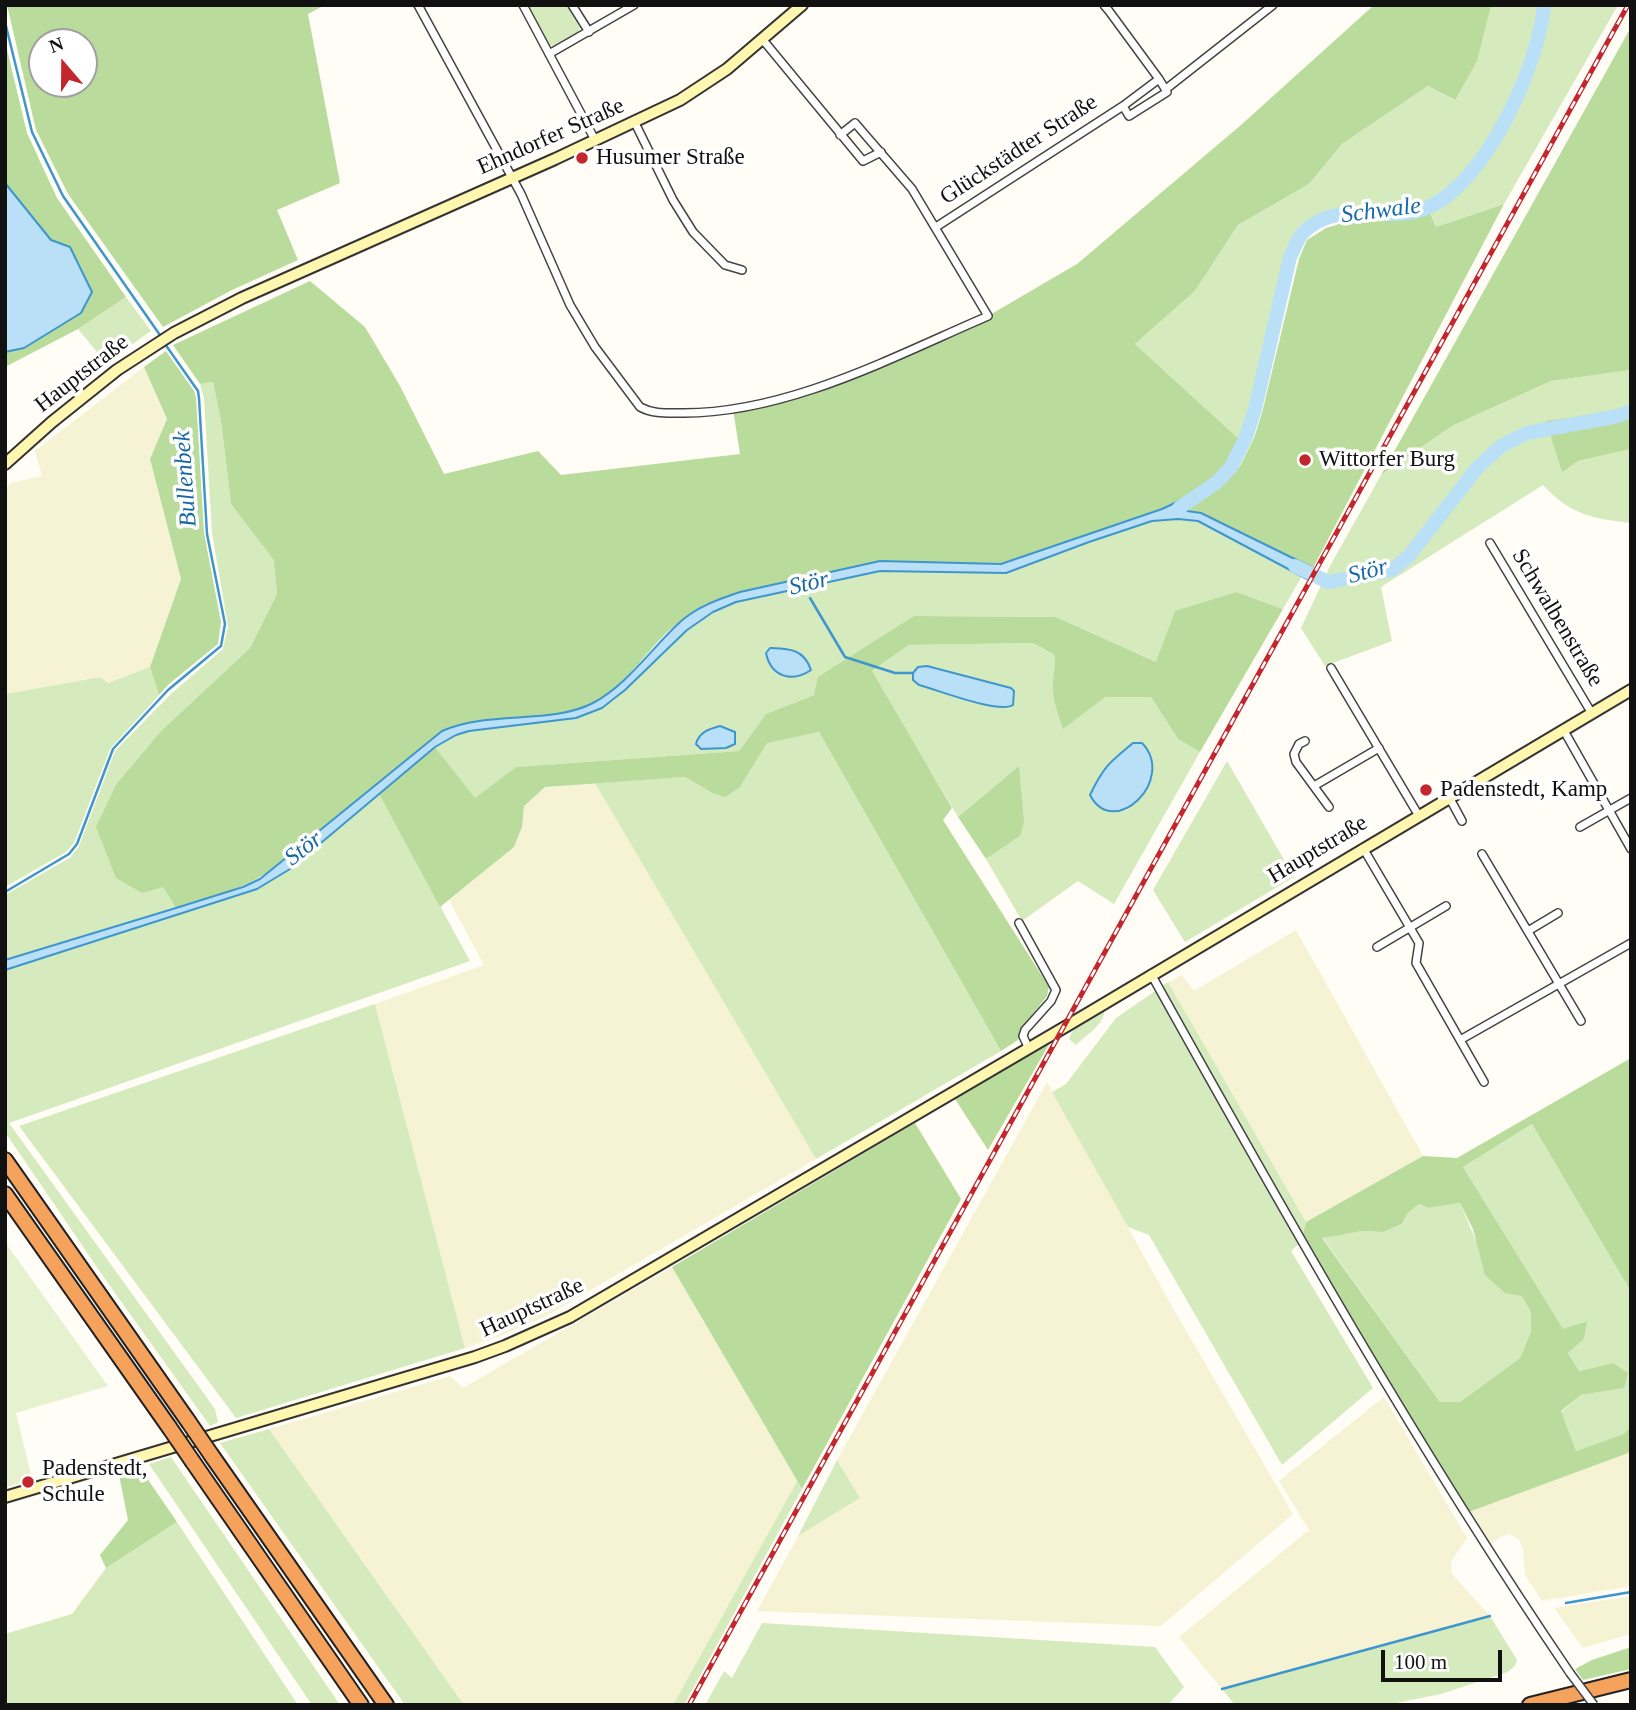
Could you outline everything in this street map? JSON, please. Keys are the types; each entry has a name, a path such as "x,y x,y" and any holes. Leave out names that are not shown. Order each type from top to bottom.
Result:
{"highway":[{"path":"5,1160 386,1705"},
{"path":"5,1194 361,1705"},
{"path":"1530,1705 1631,1681"}],"street":[{"path":"418,5 512,178 570,304 595,348 639,407 650,412 700,413 774,400 834,381 988,316 912,189 855,123 839,135"},
{"path":"523,5 595,140"},
{"path":"572,5 589,32"},
{"path":"549,54 634,5"},
{"name":"Ehndorfer Straße","path":"174,333 242,298 680,100 727,69 802,5"},
{"path":"1104,5 1166,89"},
{"name":"Glückstädter Straße","path":"1123,106 1129,116 1167,92 1166,89 1273,5"},
{"path":"763,40 863,161 881,152"},
{"name":"Glückstädter Straße","path":"936,227 1123,106 1159,79"},
{"path":"635,122 673,200 693,232 725,265 742,270"},
{"name":"Hauptstraße","path":"5,464 52,422 153,345 174,333"},
{"name":"Schwalbenstraße","path":"1490,543 1591,712"},
{"path":"1331,668 1419,816"},
{"name":"Hauptstraße","path":"5,1497 475,1357 530,1335 600,1300 1631,690"},
{"path":"1563,729 1631,849"},
{"path":"1305,741 1299,744 1294,754 1296,762 1329,807"},
{"path":"1314,786 1379,748"},
{"path":"1449,797 1462,821"},
{"path":"1580,827 1631,797"},
{"path":"1363,847 1419,943 1416,962 1484,1082"},
{"path":"1482,854 1581,1021"},
{"path":"1377,947 1446,906"},
{"path":"1528,931 1558,913"},
{"path":"1019,923 1056,990 1051,1000 1025,1030 1023,1036 1028,1047"},
{"path":"1460,1040 1631,943"},
{"path":"1151,974 1301,1242 1487,1547 1594,1705"}],"shaded area":[{"path":"144,367 167,420 150,459 181,579 150,667 107,683 100,677 5,694 5,489 11,483 42,476 35,451"},
{"path":"595,782 816,1159 546,1316 465,1348 375,1004 484,965 449,900 514,847 522,827 527,801 545,787"},
{"path":"1296,930 1423,1156 1306,1222 1168,982 1182,975 1194,991"},
{"path":"1047,1082 1174,1310 1293,1514 1161,1626 757,1611 798,1536 860,1498 837,1460"},
{"path":"672,1267 797,1481 673,1705 464,1705 269,1429 450,1376 463,1388"},
{"path":"1384,1397 1467,1538 1451,1562 1452,1574 1490,1616 1222,1689 1179,1637 1309,1530 1279,1481"},
{"path":"1631,1452 1631,1586 1542,1601 1525,1575 1523,1549 1519,1539 1509,1534 1487,1547 1466,1513"},
{"path":"1631,1596 1631,1634 1583,1648 1554,1608"}],"green space":[{"path":"7,5 325,5 308,14 340,183 277,210 298,260 232,290 163,327 68,194 36,130 29,98 98,98 98,28 28,28 28,96"},
{"path":"528,5 566,5 580,28 578,33 555,46 549,45"},
{"path":"1374,5 1491,5 1477,61 1455,100 1428,86 1342,144 1309,184 1238,225 1195,291 1135,344 1239,439 1230,460 1216,478 1163,509 1001,564 880,561 740,592 682,620 628,676 591,704 555,714 479,721 442,731 275,867 240,887 176,908 163,887 142,893 116,878 96,827 117,783 161,731 250,648 277,594 274,560 231,504 221,421 213,382 200,384 173,345 310,281 365,327 400,386 444,474 538,451 561,475 740,454 733,409 834,381 988,316 1077,264 1241,125"},
{"path":"1491,5 1618,5 1504,204 1436,227 1428,207 1391,215 1357,211 1322,219 1301,235 1290,257 1255,408 1246,437 1239,439 1135,344 1195,291 1238,225 1309,184 1342,144 1428,86 1454,100"},
{"path":"1631,27 1631,370 1551,381 1452,426 1381,475"},
{"path":"5,41 27,133 57,198 126,297 78,329 5,367 5,352 24,348 92,292 70,247 51,240 5,183"},
{"path":"1504,204 1313,568 1201,513 1187,511 1187,507 1208,495 1240,466 1254,438 1299,259 1307,240 1326,228 1356,219 1391,220 1430,213 1436,227"},
{"path":"126,297 151,331 106,363 78,329"},
{"path":"166,351 196,398 204,533 221,622 218,644 159,695 150,667 181,579 150,459 167,419 144,367"},
{"path":"1631,370 1631,404 1611,412 1546,422 1578,461 1631,449 1631,523 1582,513 1563,503 1543,485 1381,587 1392,641 1325,666 1301,628 1330,566 1381,475 1452,426 1551,381"},
{"path":"213,382 221,421 231,504 275,560 277,594 250,648 161,731 117,783 163,887 176,908 5,960 5,895 71,857 79,846 115,751 171,694 223,649 228,626 212,533 204,398 200,384"},
{"path":"1631,404 1631,449 1578,461 1562,472 1546,421 1611,412"},
{"path":"1152,521 1198,521 1302,576 1283,609 1237,592 1156,662 1056,617 914,616 814,695 766,714 739,751 516,767 475,799 435,747 469,731 576,718 594,712 613,701 687,630 721,608 749,599 891,570 1006,573"},
{"path":"1237,592 1283,609 1200,752 1178,739 1151,697 1105,697 1063,729 1053,695 1054,654 1033,643 909,645 872,671 952,808 943,820 1049,987 1047,996 1024,1025 1018,1040 1001,1051 819,732 767,743 740,787 725,797 712,793 685,777 545,787 524,806 522,827 514,847 440,907 379,794 435,747 475,798 516,767 739,751 766,714 814,695 818,677 914,616 1056,617 1156,662 1175,611"},
{"path":"1033,643 1054,653 1056,662 1053,683 1056,707 1105,697 1151,697 1178,739 1200,752 1114,904 1078,881 1022,921 986,859 1020,836 1018,767 958,817 871,672 909,645","holes":["1149,750 1149,787 1127,810 1108,810 1095,805"]},
{"path":"150,667 159,695 110,749 74,843 66,852 5,887 5,694 100,677 108,683"},
{"path":"819,732 1001,1051 816,1159 595,783 685,777 712,793 740,787 767,742"},
{"path":"1227,761 1294,877 1185,942 1153,890"},
{"path":"1019,766 1024,822 1020,836 986,859 958,817"},
{"path":"379,794 470,961 9,1123 215,1409 218,1422 210,1426 5,1132 5,970 257,889 290,869"},
{"path":"1168,982 1306,1222 1301,1242 1291,1251 1373,1388 1282,1465 1149,1235 1128,1227 1052,1092 1066,1084 1116,1018"},
{"path":"375,1004 465,1348 236,1418 19,1126"},
{"path":"1104,1008 1102,1019 1090,1033 1076,1045 1069,1039 1075,1026"},
{"path":"1051,1041 988,1150 955,1099"},
{"path":"1631,1058 1631,1292 1532,1124 1463,1167 1563,1329 1587,1321 1584,1339 1568,1353 1579,1371 1613,1363 1628,1373 1624,1388 1581,1395 1561,1411 1576,1451 1624,1434 1631,1426 1631,1452 1466,1513 1301,1242 1306,1222 1423,1156 1457,1158","holes":["1460,1203 1473,1229 1485,1275 1505,1293 1522,1296 1531,1312 1531,1332 1520,1358 1460,1402 1440,1402 1322,1238 1362,1231 1383,1232 1402,1224 1407,1214 1419,1204 1429,1208"]},
{"path":"915,1123 961,1199 802,1489 672,1267"},
{"path":"1532,1124 1631,1292 1631,1426 1625,1434 1576,1451 1561,1412 1581,1395 1623,1388 1613,1363 1579,1371 1568,1353 1584,1339 1586,1321 1563,1330 1463,1167"},
{"path":"1460,1203 1479,1248 1522,1295 1531,1312 1531,1332 1520,1358 1460,1402 1440,1402 1322,1237 1362,1231 1383,1232 1402,1224 1407,1214 1419,1204 1429,1208"},
{"path":"5,1242 108,1386 16,1413 32,1479 5,1488"},
{"path":"269,1429 464,1705 405,1705 220,1443"},
{"path":"171,1457 340,1705 312,1705 149,1464"},
{"path":"837,1460 860,1498 798,1536"},
{"path":"138,1465 177,1522 106,1568 100,1555 128,1520 118,1470"},
{"path":"797,1481 802,1489 684,1705 673,1705"},
{"path":"177,1522 298,1705 5,1705 5,1634 72,1614 106,1568"},
{"path":"1490,1616 1517,1660 1515,1666 1508,1672 1441,1694 1386,1705 1235,1705 1222,1689"},
{"path":"762,1623 1155,1647 1184,1687 1168,1705 705,1705 724,1671 732,1678"},
{"path":"1631,1647 1631,1669 1583,1680 1575,1669 1592,1660"}],"water":[{"path":"5,183 51,240 70,247 92,292 81,313 24,348 5,352"},
{"path":"1190,496 1195,503 1187,507 1187,511 1201,513 1313,568 1307,579 1198,521 1178,519 1152,521 1006,573 880,571 736,602 713,612 687,630 625,690 602,708 576,718 469,731 435,747 290,869 257,889 5,970 5,960 243,887 260,879 442,731 480,721 558,714 593,703 628,677 686,617 716,601 740,592 880,561 1001,564 1162,509"},
{"path":"770,648 795,651 804,658 811,670 790,677 777,672 772,668 766,653"},
{"path":"927,666 1011,688 1014,691 1013,705 1006,707 982,704 919,685 913,680 913,673 918,667"},
{"path":"720,726 735,732 735,744 726,748 701,749 696,744 702,734"},
{"path":"1133,743 1142,743 1151,757 1152,773 1147,787 1138,800 1126,808 1113,811 1101,807 1090,795 1099,777 1118,755"}],"waterway":[{"name":"Schwale","path":"1179,508 1216,483 1231,467 1246,437 1290,257 1300,236 1316,223 1331,216 1413,212 1429,207 1450,194 1489,148 1506,119 1532,58 1544,5"},
{"name":"Bullenbek","path":"5,22 32,132 63,196 162,338"},
{"name":"Bullenbek","path":"5,892 69,854 77,844 113,749 168,690 221,646 225,624 207,534 198,391 165,344"},
{"name":"Stör","path":"1295,566 1328,582 1392,570 1408,557 1478,467 1501,446 1527,433 1618,416 1631,411"},
{"path":"810,598 845,657 895,673 913,673"},
{"path":"1566,1603 1631,1592"},
{"path":"1222,1689 1490,1616"}],"railway":[{"path":"689,1705 1628,5"}],"place":[{"name":"Husumer Straße","path":"582,158"},
{"name":"Wittorfer Burg","path":"1305,460"},
{"name":"Padenstedt, Kamp","path":"1426,790"},
{"name":"Padenstedt, Schule","path":"28,1482"}]}
